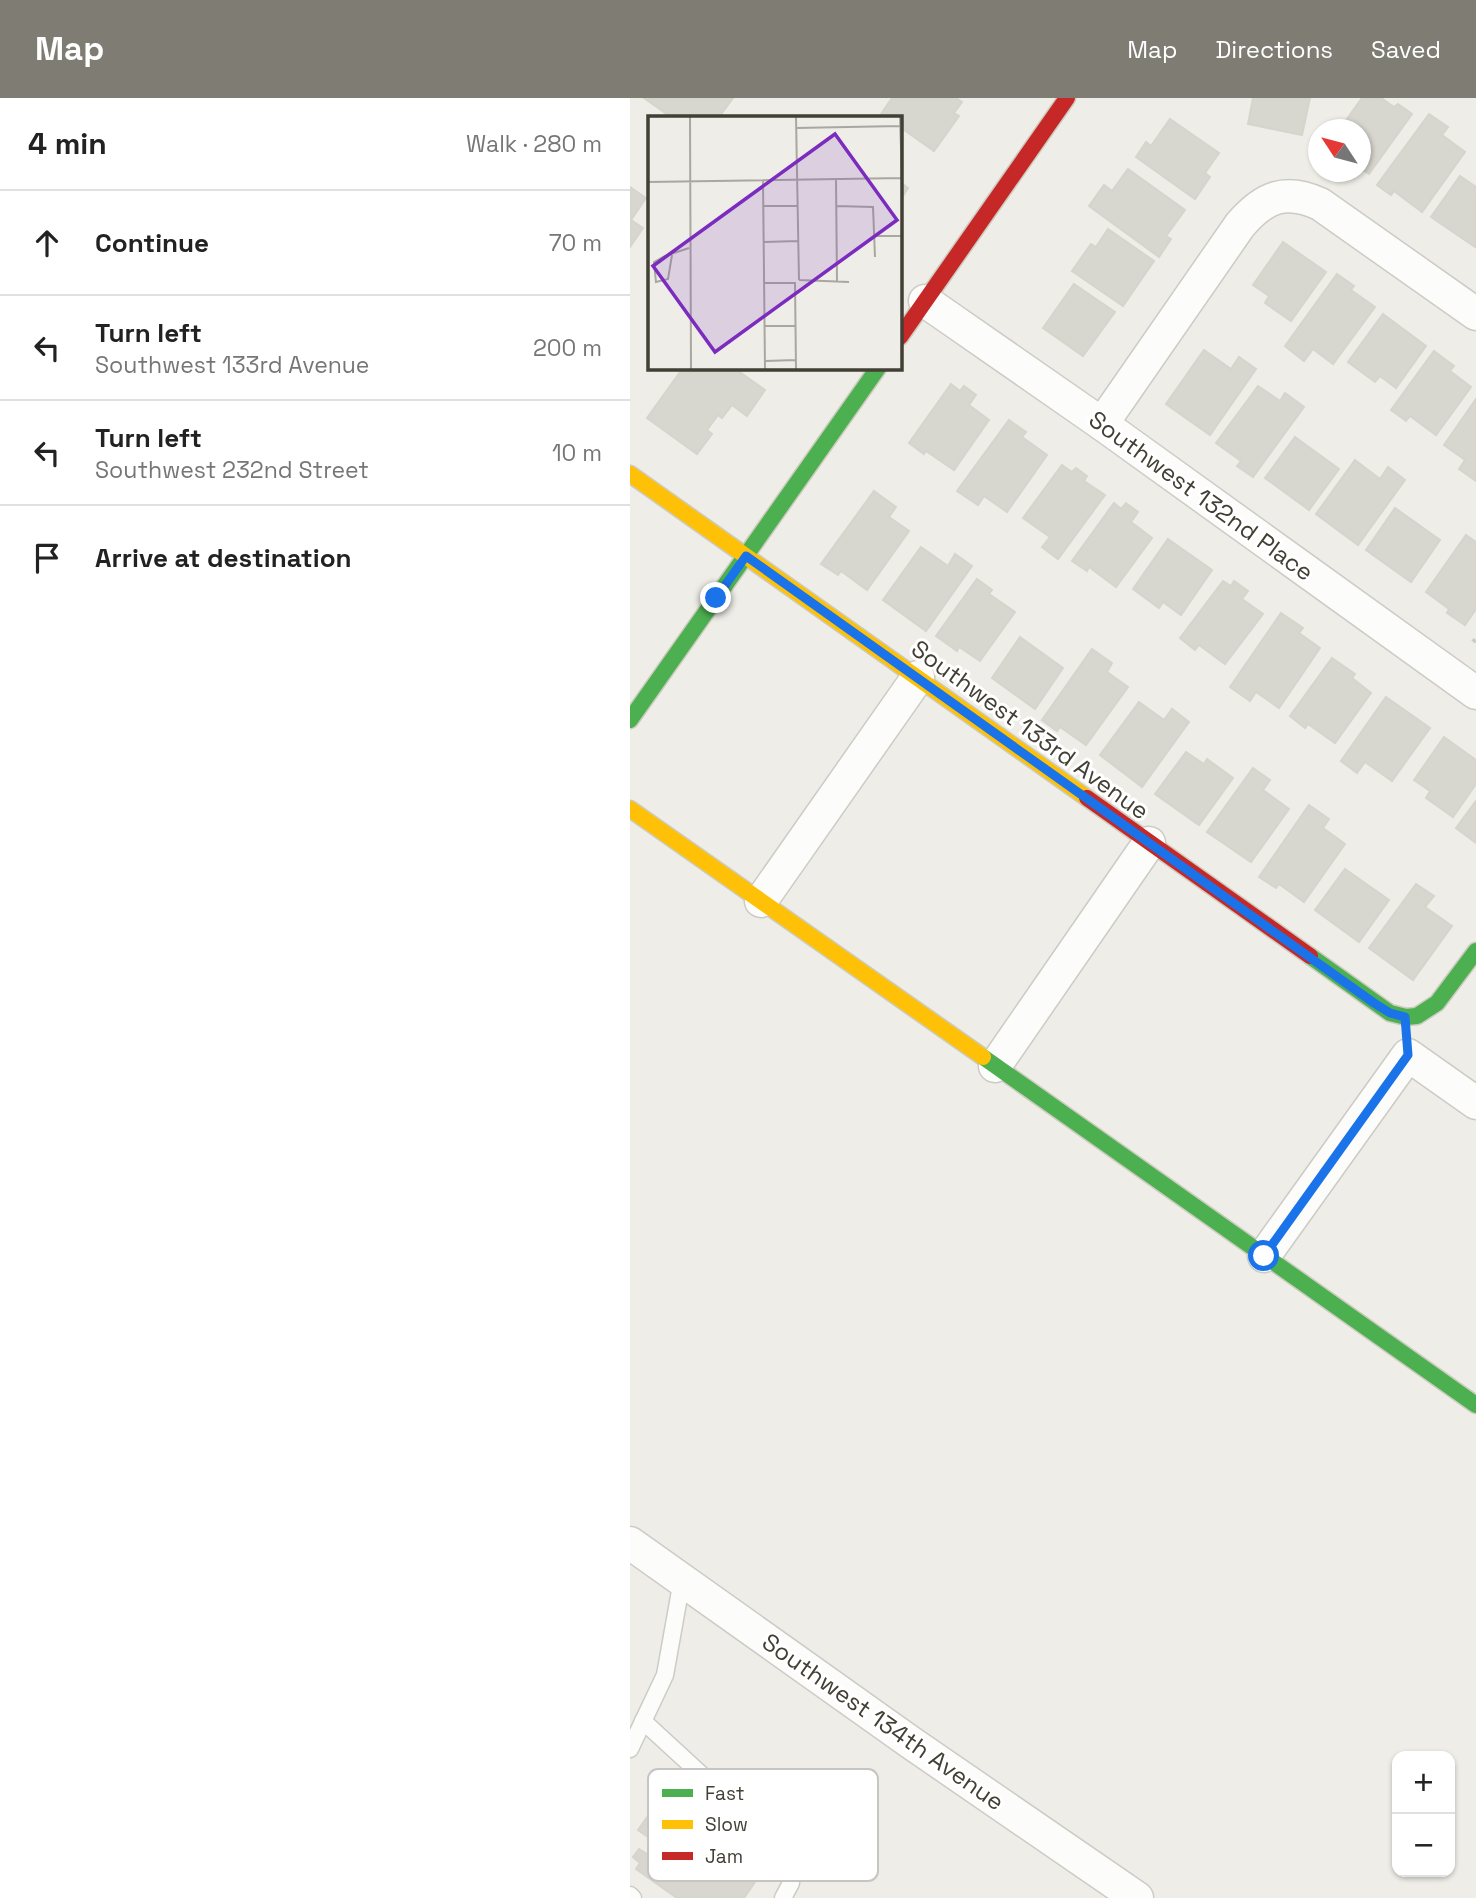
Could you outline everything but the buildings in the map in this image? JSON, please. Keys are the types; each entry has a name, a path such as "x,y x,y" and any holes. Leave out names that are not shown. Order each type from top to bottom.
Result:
{"street":[{"path":"901,336 1067,98"},
{"path":"1102,425 1240,225 1259,205 1272,198 1297,196 1320,204 1476,314"},
{"name":"Southwest 132nd Place","path":"925,301 1476,693"},
{"path":"630,720 877,369"},
{"name":"Southwest 133rd Avenue","path":"630,474 1374,1003 1390,1013 1405,1017"},
{"path":"761,901 918,677"},
{"path":"630,809 1476,1405"},
{"path":"995,1066 1149,843"},
{"path":"1264,1256 1408,1055 1405,1017 1420,1016 1433,1007 1476,951"},
{"path":"1408,1055 1476,1103"},
{"name":"Southwest 134th Avenue","path":"630,1543 910,1742 1137,1898"}],"lane":[{"path":"630,1749 665,1675 682,1580"},
{"path":"643,1721 695,1769"},
{"path":"783,1898 791,1881"}],"traffic: fast":[{"path":"630,720 877,369"},
{"path":"1310,956 1390,1013 1406,1017 1417,1016 1437,1003 1476,951"},
{"path":"983,1057 1476,1405"}],"traffic: slow":[{"path":"630,474 1087,798"},
{"path":"630,809 983,1057"}],"traffic: jam":[{"path":"901,336 1067,98"},
{"path":"1087,798 1310,956"}],"route":[{"path":"716,598 746,556 1374,1003 1390,1013 1405,1017 1408,1055 1264,1256"}]}
